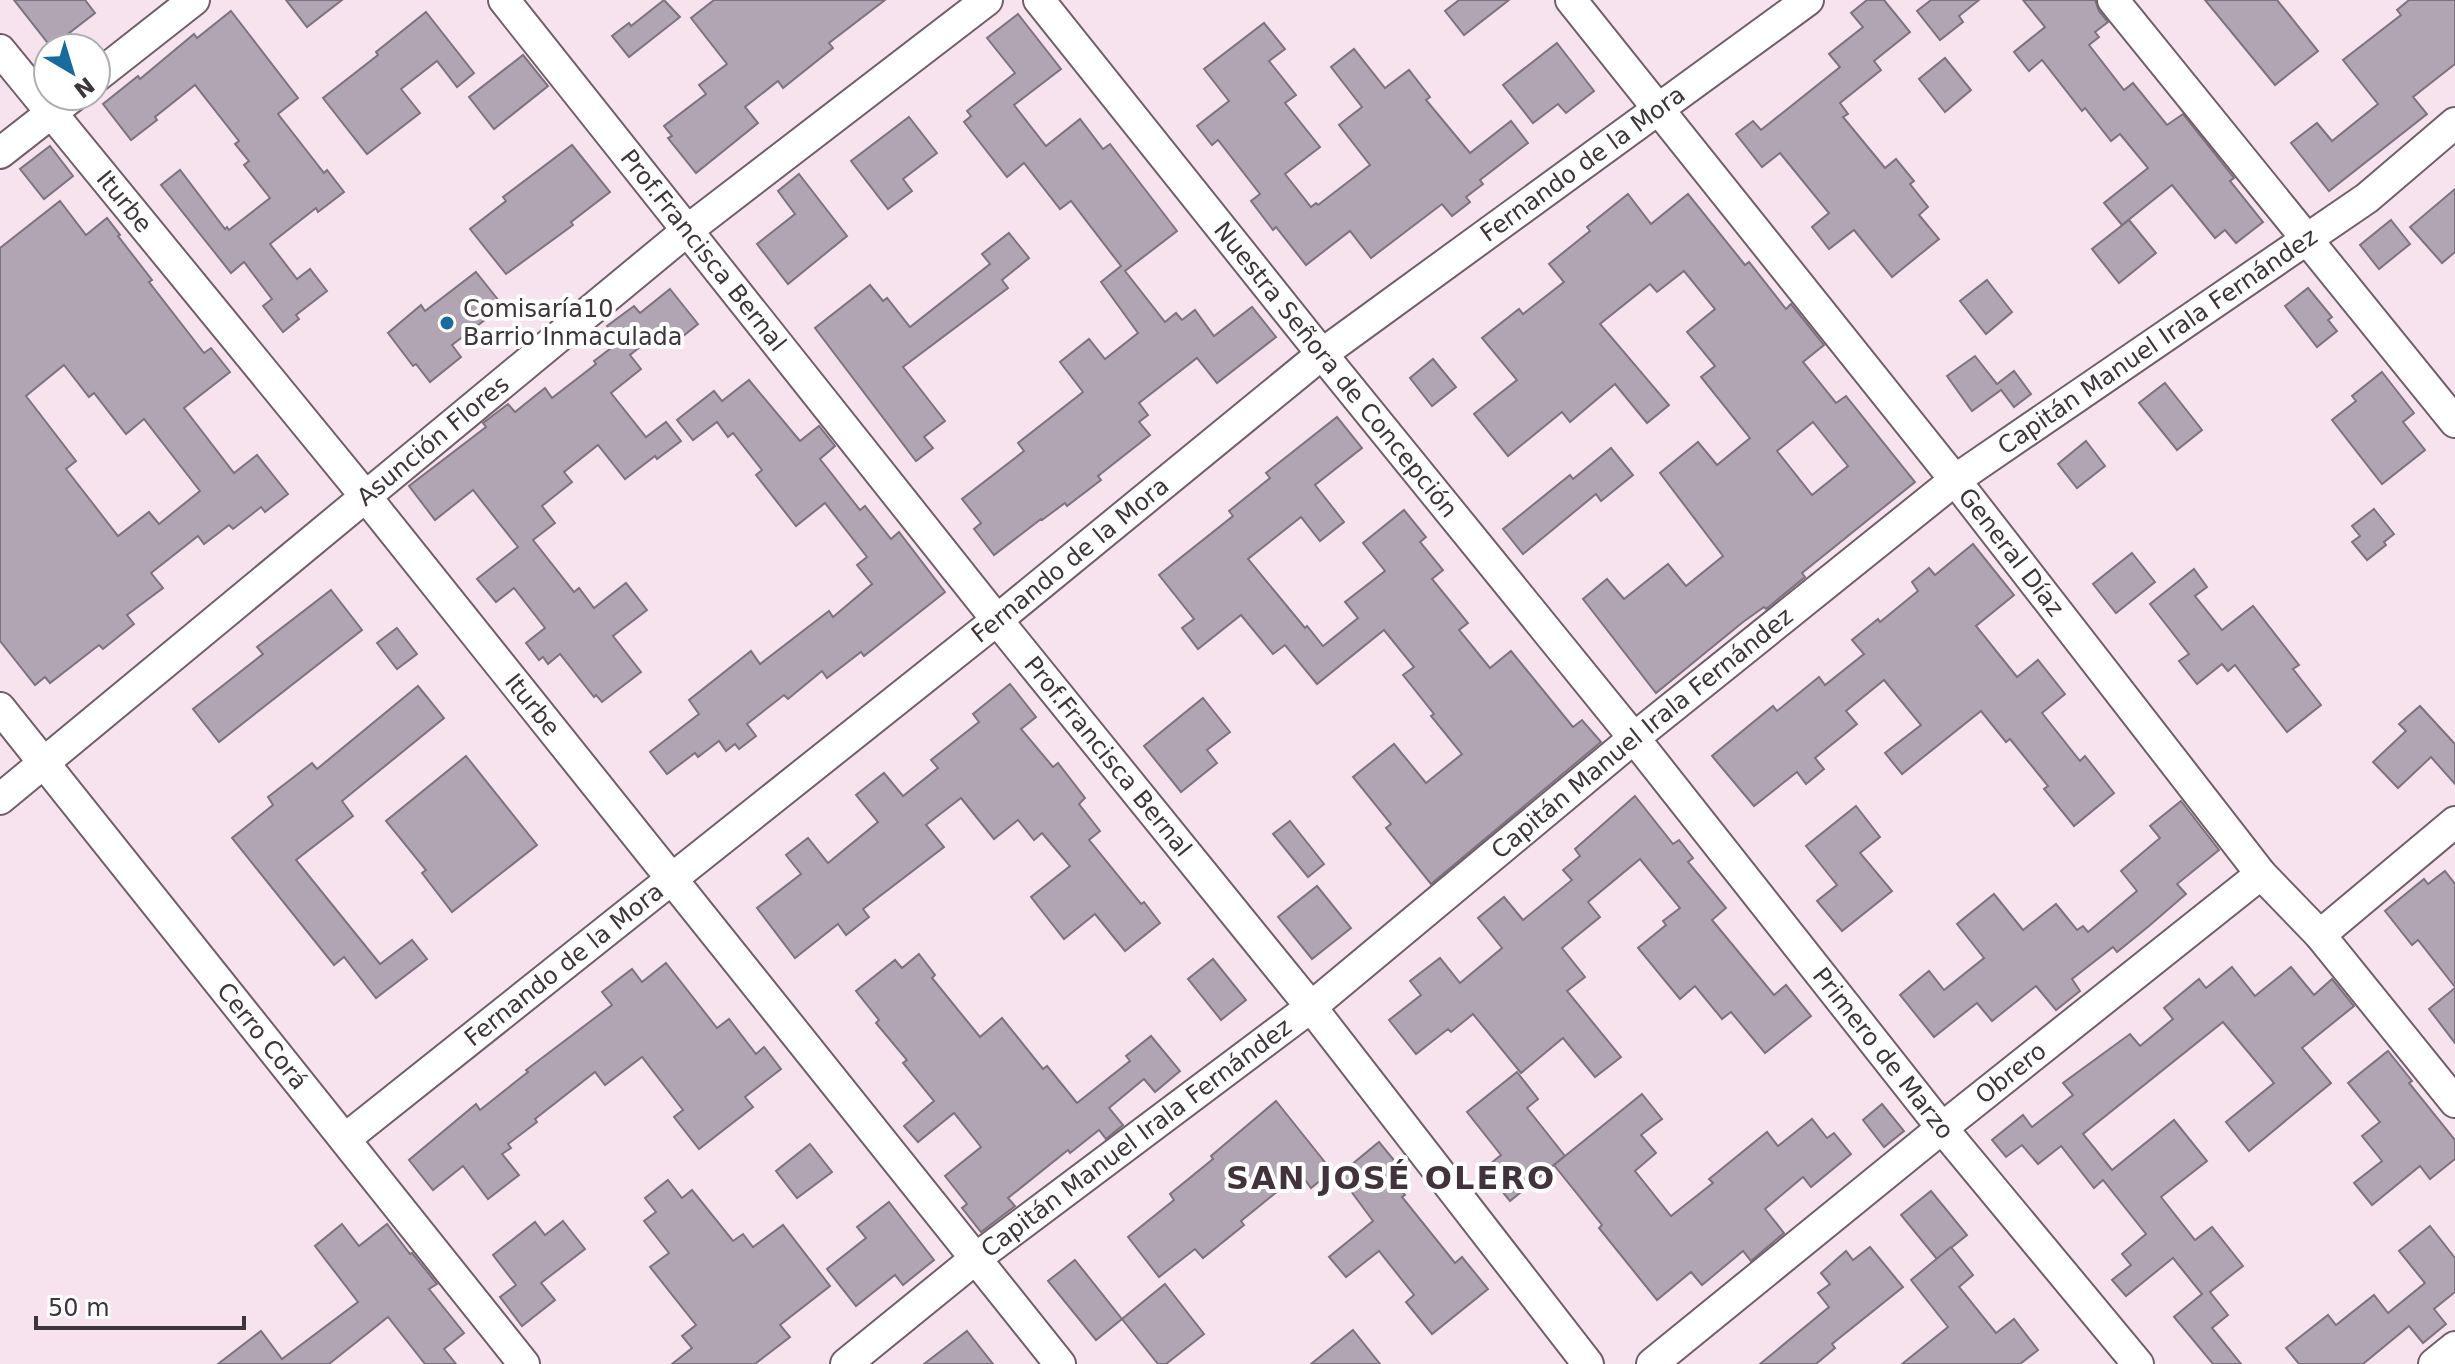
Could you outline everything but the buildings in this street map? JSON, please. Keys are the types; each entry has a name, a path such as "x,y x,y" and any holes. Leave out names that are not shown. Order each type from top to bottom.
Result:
{"street":[{"path":"112,64 194,0"},
{"name":"Prof.Francisca Bernal","path":"504,0 997,620 1311,1007 1588,1364"},
{"name":"Asunción Flores","path":"0,799 689,229 987,0"},
{"name":"Nuestra Señora de Concepción","path":"1039,0 1634,738"},
{"name":"General Díaz","path":"1571,0 1955,480 2261,874 2320,935 2455,1102"},
{"name":"Fernando de la Mora","path":"345,1139 997,620 1322,354 1808,0"},
{"path":"2113,0 2455,422"},
{"name":"Iturbe","path":"0,50 32,78"},
{"path":"0,153 52,112"},
{"name":"Iturbe","path":"68,112 366,497 1060,1364"},
{"name":"Capitán Manuel Irala Fernández","path":"846,1364 975,1259 1311,1007 1634,738 1955,480 2367,198 2455,123"},
{"name":"Cerro Corá","path":"0,708 524,1364"},
{"name":"Primero de Marzo","path":"1634,738 1942,1128 2138,1364"},
{"path":"2320,935 2455,822"},
{"name":"Obrero","path":"1652,1364 2261,874"},
{"path":"2434,1364 2455,1347"}],"place":[{"name":"Comisaría10 Barrio Inmaculada","path":"447,323"}],"district":[{"name":"SAN JOSÉ OLERO","path":"1391,1178"}]}
